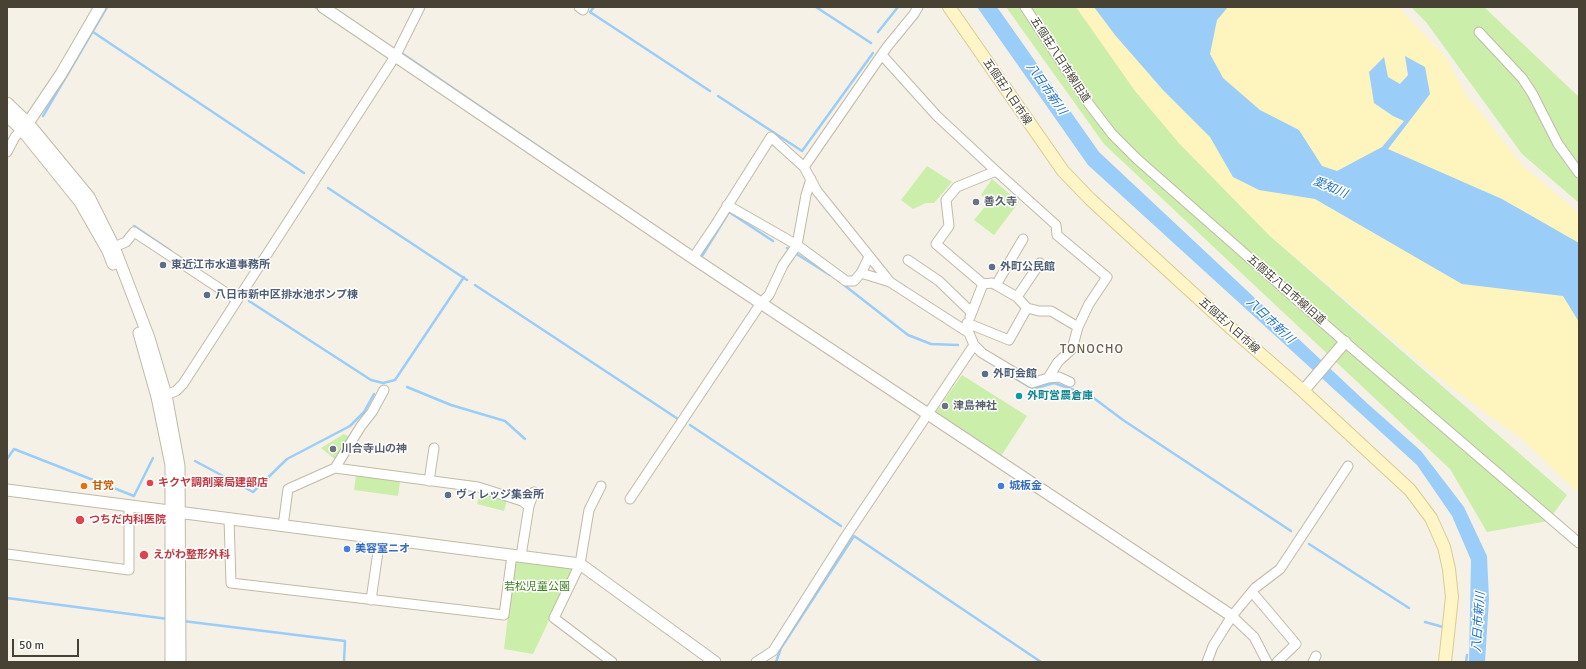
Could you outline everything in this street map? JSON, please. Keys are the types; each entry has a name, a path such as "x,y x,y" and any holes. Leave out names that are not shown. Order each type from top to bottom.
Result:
{"main road":[{"name":"五個荘八日市線","path":"949,7 1063,171 1090,199 1221,319 1306,388 1410,490 1431,518 1444,547 1450,570 1452,597 1445,662"}],"street":[{"path":"7,152 15,137 25,126 61,74 100,7"},
{"path":"324,7 693,258 1232,616 1254,637 1267,662"},
{"path":"166,394 176,391 183,384 396,55 420,7"},
{"path":"579,7 583,10 584,7"},
{"path":"804,167 882,55 918,7"},
{"name":"五個荘八日市線旧道","path":"1025,7 1089,104 1112,134 1137,159 1341,345 1579,543"},
{"path":"1480,32 1522,78 1532,93 1558,144 1579,173"},
{"path":"882,55 937,116 1056,225 1057,235 1107,277 1089,304 1078,327 1072,349 1058,362 1048,378"},
{"path":"7,103 80,202 108,251 142,340 157,397 172,465 176,512 180,662"},
{"path":"7,116 25,126 89,197 114,247 149,338 166,394 179,466 171,662"},
{"path":"693,258 771,137 804,167 817,191 890,282"},
{"path":"996,171 957,187 950,195 946,200 949,226 936,244 983,284 992,283 1017,297 1027,308 1039,312 1050,312 1078,327"},
{"path":"630,499 761,303 769,295 783,265 797,245 806,195 811,179"},
{"path":"727,205 797,245 846,282 854,281 861,273 869,257"},
{"path":"114,247 126,242 134,232 237,300"},
{"path":"996,285 1023,240"},
{"path":"908,260 939,281 972,312"},
{"path":"1017,297 1040,262"},
{"path":"861,273 890,282 969,333"},
{"path":"983,284 967,323 974,345 991,360 1032,383 1048,378 1059,377 1070,382"},
{"path":"967,323 1009,340 1027,308"},
{"path":"756,662 773,651 846,536 974,345"},
{"path":"1306,388 1341,345"},
{"path":"335,468 360,426 372,412 384,390"},
{"path":"429,481 434,448"},
{"path":"1207,662 1213,646 1232,616 1252,592 1280,570 1348,466"},
{"path":"283,526 288,488 335,468 478,487 522,501 530,506"},
{"path":"601,486 589,510 580,564 554,618 612,662"},
{"path":"7,490 580,564 715,662"},
{"path":"229,518 231,583 504,615 517,556 534,492"},
{"path":"7,554 129,570 129,506"},
{"path":"371,600 380,538"},
{"path":"1252,592 1296,644 1276,662"}],"green space":[{"path":"1006,7 1080,7 1178,142 1270,236 1567,495 1548,521 1487,532 1450,469 1104,144"},
{"path":"1411,7 1484,7 1579,97 1579,203 1522,154 1426,22"},
{"path":"927,166 952,182 934,203 926,203 913,209 901,200"},
{"path":"992,179 1019,202 994,235 974,220 989,202 981,195"},
{"path":"962,375 1027,416 1001,456 935,413"},
{"path":"344,434 350,437 336,460 321,448"},
{"path":"356,476 400,481 398,496 354,490"},
{"path":"480,493 507,500 504,511 477,504"},
{"name":"若松児童公園","path":"515,558 575,566 533,654 504,649"}],"sand":[{"path":"1076,7 1398,7 1445,56 1465,93 1524,167 1579,213 1579,494 1524,441 1448,385 1270,236 1178,142 1135,91"}],"water":[{"name":"八日市新川","path":"977,7 997,7 1099,152 1368,404 1421,451 1464,507 1487,556 1489,599 1485,662 1469,662 1471,560 1452,516 1417,465 1088,165"},
{"name":"愛知川","path":"1094,7 1228,7 1217,20 1210,54 1223,78 1260,110 1299,130 1322,166 1337,171 1382,147 1404,121 1393,116 1374,103 1369,72 1384,57 1388,77 1400,84 1408,75 1405,56 1425,67 1430,94 1388,149 1502,199 1579,243 1579,322 1563,296 1462,284 1315,199 1259,190 1233,177 1210,137 1163,90 1115,35"}],"waterway":[{"path":"43,116 107,7"},
{"path":"315,7 320,10"},
{"path":"594,7 590,12 710,91"},
{"path":"816,7 871,43"},
{"path":"878,32 898,7"},
{"path":"93,32 304,173"},
{"path":"718,96 802,151 873,53"},
{"path":"403,54 605,192"},
{"path":"328,188 467,280"},
{"path":"702,256 729,212 773,241"},
{"path":"134,226 171,251"},
{"path":"787,248 830,275"},
{"path":"249,301 371,380 383,383 395,380 464,277"},
{"path":"475,285 678,419"},
{"path":"844,285 908,335 931,344 958,345"},
{"path":"995,366 1033,389 1054,383 1091,396 1123,420 1291,531"},
{"path":"407,387 451,405 505,421 525,439"},
{"path":"195,461 253,492 287,459 350,426 364,412 374,394"},
{"path":"690,425 841,526"},
{"path":"7,459 14,449 134,496 153,458"},
{"path":"776,662 781,648 854,536 1041,662"},
{"path":"1309,544 1409,608"},
{"path":"7,598 168,619"},
{"path":"183,621 345,641 344,662"},
{"path":"1425,622 1443,627"},
{"path":"1466,662 1467,655"}],"place":[{"name":"善久寺","path":"976,202"},
{"name":"東近江市水道事務所","path":"163,265"},
{"name":"外町公民館","path":"992,267"},
{"name":"八日市新中区排水池ポンプ棟","path":"207,295"},
{"name":"外町会館","path":"985,374"},
{"name":"外町営農倉庫","path":"1019,396"},
{"name":"津島神社","path":"945,406"},
{"name":"川合寺山の神","path":"333,449"},
{"name":"キクヤ調剤薬局建部店","path":"150,483"},
{"name":"甘党","path":"84,486"},
{"name":"城板金","path":"1001,486"},
{"name":"ヴィレッジ集会所","path":"448,495"},
{"name":"つちだ内科医院","path":"80,520"},
{"name":"美容室ニオ","path":"347,549"},
{"name":"えがわ整形外科","path":"144,555"}],"district":[{"name":"TONOCHO","path":"1092,350"}]}
